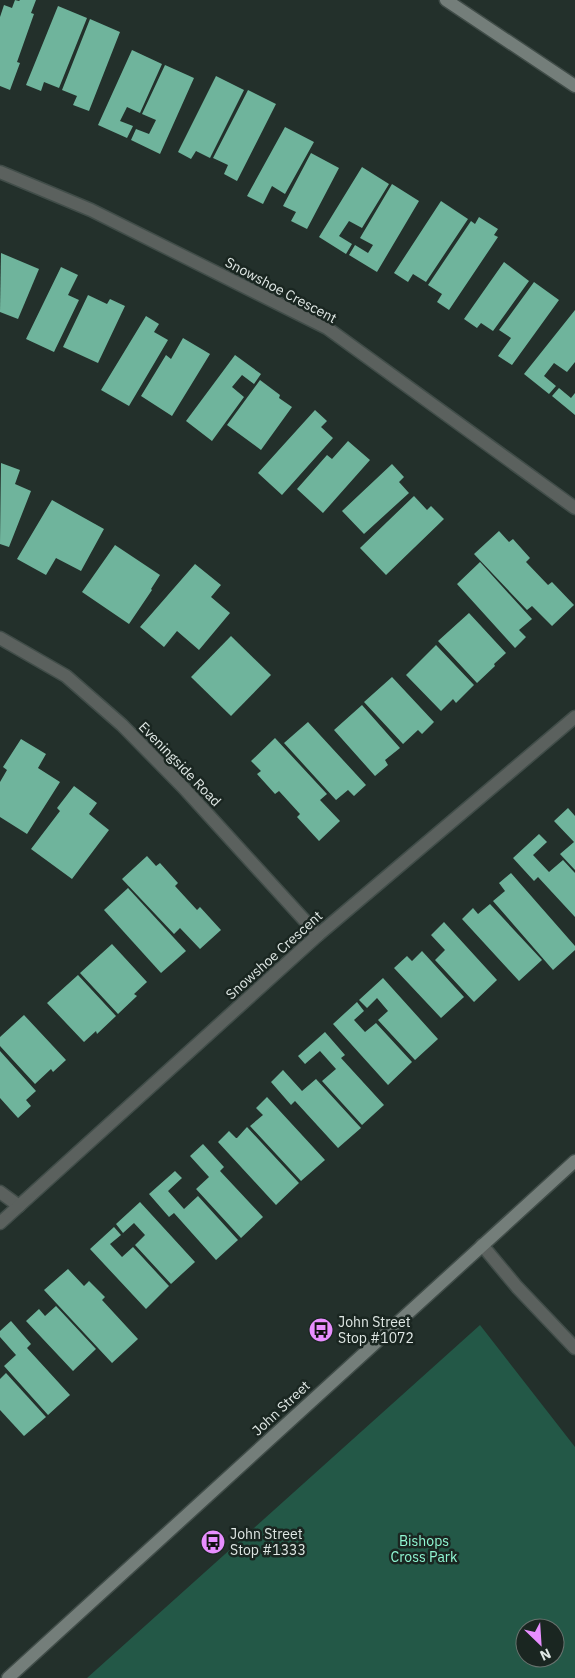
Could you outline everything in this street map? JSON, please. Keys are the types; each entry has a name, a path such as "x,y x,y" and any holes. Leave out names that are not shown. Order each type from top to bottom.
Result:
{"main road":[{"path":"446,0 575,86"},
{"name":"John Street","path":"8,1678 575,1161"}],"street":[{"name":"Snowshoe Crescent","path":"0,172 91,210 327,328 575,508"},
{"name":"Eveningside Road","path":"0,638 66,676 122,725 184,786 318,935"},
{"name":"Snowshoe Crescent","path":"0,1223 318,935 575,717"},
{"path":"0,1192 18,1206"},
{"path":"482,1245 517,1287 575,1348"}],"green space":[{"name":"Bishops Cross Park","path":"480,1325 575,1447 575,1678 87,1678"}],"building":[{"path":"15,0 36,0 31,13 34,14 17,62 20,63 10,90 0,86 0,17 4,5 12,8"},
{"path":"58,6 87,18 59,88 44,82 41,91 26,85"},
{"path":"90,19 120,32 89,111 73,105 77,96 62,90"},
{"path":"132,50 162,64 140,113 127,107 120,121 133,126 127,138 98,125"},
{"path":"165,65 194,78 160,154 131,140 136,129 149,134 156,120 142,114"},
{"path":"216,76 244,90 210,158 196,151 191,159 178,152"},
{"path":"248,90 276,104 237,181 224,174 228,165 213,158"},
{"path":"285,127 314,142 285,194 272,186 263,204 247,196"},
{"path":"311,153 339,168 307,229 291,221 296,212 283,206"},
{"path":"362,167 389,184 362,228 349,221 339,236 352,244 346,254 319,237"},
{"path":"392,184 419,201 377,272 349,255 355,245 368,253 373,245 360,238"},
{"path":"441,201 468,219 426,282 413,274 408,282 394,273"},
{"path":"479,217 498,229 494,235 498,237 449,310 437,302 442,294 428,285 471,221 475,224"},
{"path":"1,253 39,269 18,319 0,312"},
{"path":"504,262 529,281 493,331 481,323 477,328 464,319"},
{"path":"61,267 78,275 68,295 79,300 54,352 26,339"},
{"path":"534,282 559,300 512,365 498,356 511,338 499,330"},
{"path":"88,295 107,304 110,299 125,306 98,363 63,347"},
{"path":"575,310 575,362 567,372 554,363 544,376 556,386 549,394 524,374"},
{"path":"146,316 159,324 154,332 168,340 129,406 101,390"},
{"path":"183,338 210,354 172,416 141,396 166,355 171,359"},
{"path":"235,355 261,374 254,384 242,375 232,387 244,397 212,441 186,421"},
{"path":"260,380 280,395 279,398 292,407 261,450 227,425"},
{"path":"559,388 571,398 575,393 575,415 552,396"},
{"path":"315,410 327,421 321,427 333,438 282,495 258,473"},
{"path":"348,441 370,460 323,513 297,489 327,455 332,459"},
{"path":"1,463 20,470 15,484 31,491 9,547 0,544"},
{"path":"392,464 404,477 399,482 409,493 364,534 342,511"},
{"path":"414,496 427,510 431,506 444,519 386,575 360,548"},
{"path":"52,500 104,529 81,571 56,558 46,575 17,559"},
{"path":"499,531 509,542 513,539 530,558 526,562 548,585 552,582 574,605 552,626 532,606 527,610 474,554"},
{"path":"115,545 160,575 129,624 82,592"},
{"path":"480,562 532,619 519,630 526,637 515,648 457,584"},
{"path":"195,564 221,585 211,597 230,613 199,650 177,631 164,647 140,627"},
{"path":"469,613 506,653 477,683 438,641"},
{"path":"231,636 271,675 231,716 191,677"},
{"path":"436,645 474,685 456,703 453,699 441,711 406,675"},
{"path":"392,677 434,722 422,734 418,730 403,744 364,702"},
{"path":"362,705 400,748 385,760 388,765 375,776 334,730"},
{"path":"308,722 366,785 354,796 348,790 336,800 284,743"},
{"path":"275,738 327,794 320,800 340,821 319,841 297,817 300,814 279,791 275,794 257,774 261,771 251,761"},
{"path":"21,739 46,754 38,768 60,782 27,834 0,817 0,782 7,770 3,767"},
{"path":"74,786 97,803 89,814 109,830 72,879 31,849 60,811 57,808"},
{"path":"568,808 575,816 575,870 560,854 574,842 554,821"},
{"path":"539,834 547,842 533,855 549,872 563,860 575,873 575,917 538,877 534,881 513,858"},
{"path":"147,856 156,866 160,863 178,883 175,886 197,910 200,907 221,930 200,949 180,928 174,934 122,879"},
{"path":"511,873 575,946 575,950 553,970 493,901 505,891 499,883"},
{"path":"128,888 186,951 161,973 104,910"},
{"path":"490,904 542,960 519,981 462,919 473,908 478,914"},
{"path":"444,922 497,980 474,1002 435,960 445,950 431,935"},
{"path":"112,944 147,982 134,994 137,996 118,1014 80,973"},
{"path":"422,951 464,997 441,1018 394,968 407,956 412,961"},
{"path":"78,975 116,1016 97,1034 96,1031 84,1042 47,1003"},
{"path":"383,978 438,1039 415,1060 378,1020 388,1011 377,998 367,1008 359,1000"},
{"path":"357,1002 364,1011 354,1020 365,1032 376,1023 412,1062 388,1085 333,1024"},
{"path":"24,1015 66,1060 53,1072 51,1069 35,1084 0,1046 0,1037"},
{"path":"325,1032 345,1055 341,1058 384,1105 362,1125 322,1081 336,1069 320,1051 305,1064 298,1056"},
{"path":"0,1051 36,1091 26,1100 31,1106 18,1118 0,1098"},
{"path":"283,1070 302,1091 316,1079 361,1128 338,1148 295,1101 291,1105 271,1082"},
{"path":"267,1097 325,1160 301,1181 250,1126 263,1115 256,1108"},
{"path":"247,1127 299,1183 276,1205 218,1142 229,1131 237,1138"},
{"path":"203,1144 224,1167 220,1171 263,1217 241,1238 196,1189 209,1177 190,1156"},
{"path":"175,1171 182,1178 168,1191 184,1209 198,1196 238,1240 216,1260 174,1213 169,1217 149,1194"},
{"path":"140,1202 195,1262 171,1284 135,1245 145,1235 134,1223 123,1233 116,1224"},
{"path":"114,1227 121,1235 110,1244 122,1257 133,1247 169,1286 146,1309 90,1249"},
{"path":"68,1269 84,1286 89,1281 105,1297 102,1300 138,1339 112,1363 44,1290"},
{"path":"56,1306 96,1349 73,1371 26,1321 39,1309 45,1316"},
{"path":"11,1321 31,1344 27,1348 70,1395 48,1415 4,1366 16,1355 0,1337 0,1331"},
{"path":"6,1373 46,1417 24,1436 0,1410 0,1379"}],"place":[{"name":"John Street Stop #1072","path":"321,1330"},
{"name":"John Street Stop #1333","path":"213,1542"}]}
